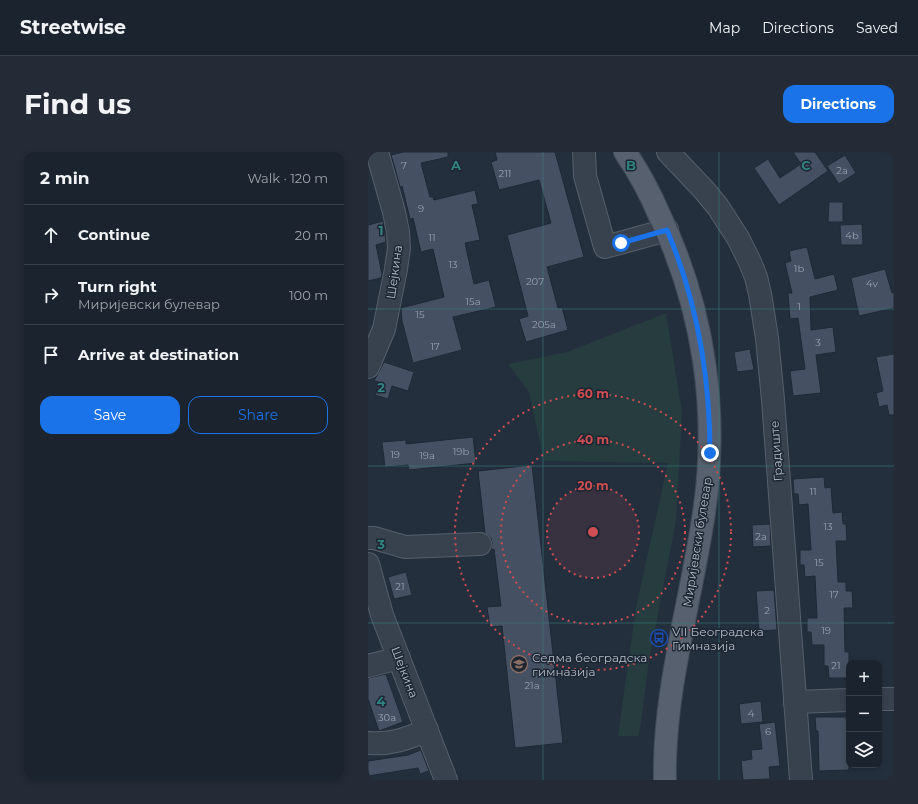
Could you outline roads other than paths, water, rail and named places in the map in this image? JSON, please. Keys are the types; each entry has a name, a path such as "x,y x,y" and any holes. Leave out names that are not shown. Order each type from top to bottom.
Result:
{"main road":[{"name":"Миријевски булевар","path":"625,152 643,182 667,230 682,267 695,312 705,365 710,446 708,488 668,717 665,780"}],"street":[{"name":"Шејкина","path":"368,367 384,329 399,248 398,232 394,212 376,177 377,152"},
{"path":"584,152 585,176 605,247 667,230"},
{"name":"Градиште","path":"668,152 704,190 721,213 749,260 756,277 760,294 767,338 773,400 800,780"},
{"path":"368,538 374,538 405,547 480,544"},
{"name":"Шејкина","path":"368,564 382,615 446,780"},
{"path":"368,666 399,658"},
{"path":"882,700 894,699"},
{"path":"795,702 846,700"},
{"path":"368,743 380,744 396,742 427,730"}],"place":[{"name":"VII Београдска Гимназија","path":"659,638"},
{"name":"Седма београдска гимназија","path":"519,664"}]}
